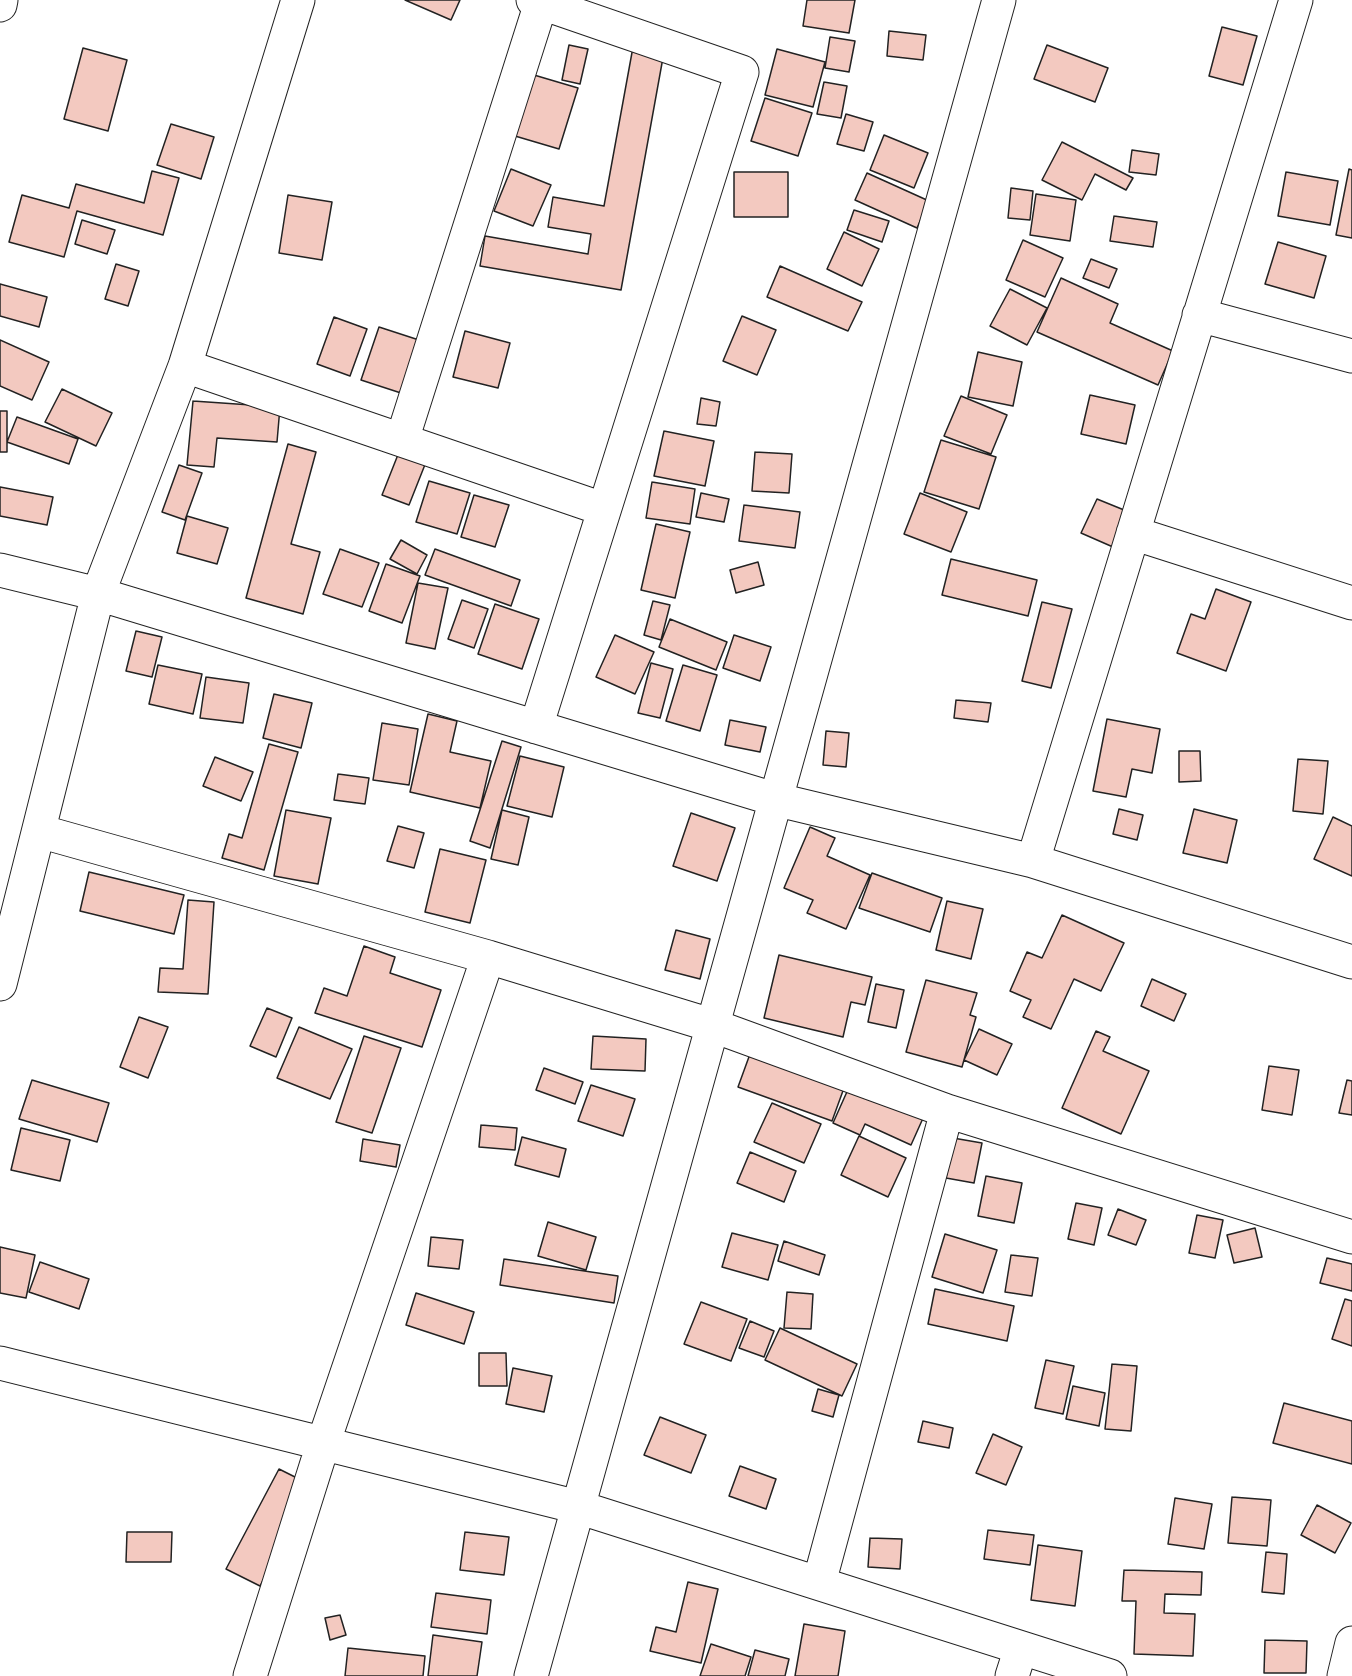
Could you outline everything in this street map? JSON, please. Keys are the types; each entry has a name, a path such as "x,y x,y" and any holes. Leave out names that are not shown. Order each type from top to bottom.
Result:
{"street":[{"path":"0,5 2,0"},
{"path":"0,984 98,594 185,366 298,0"},
{"path":"531,1676 999,0"},
{"path":"1033,861 1296,0"},
{"path":"402,440 537,1 742,72 536,727"},
{"path":"1199,315 1352,356"},
{"path":"185,366 603,509"},
{"path":"1133,533 1352,603"},
{"path":"0,570 98,594 774,800 1033,861 1352,962"},
{"path":"39,831 488,957 714,1026 947,1111 1352,1237"},
{"path":"250,1676 323,1444 488,957"},
{"path":"819,1583 947,1111"},
{"path":"0,1363 579,1507 819,1583 1016,1662 1110,1676"},
{"path":"1344,1676 1352,1643"}],"building":[{"path":"405,0 460,0 451,20"},
{"path":"807,0 855,0 849,33 803,26"},
{"path":"1222,27 1257,36 1243,85 1209,76"},
{"path":"889,31 926,35 923,60 887,56"},
{"path":"830,37 855,41 849,72 825,68"},
{"path":"569,45 588,49 580,84 562,80"},
{"path":"1047,45 1108,68 1095,102 1034,79"},
{"path":"633,47 664,52 621,290 480,266 485,236 588,254 591,234 548,227 553,197 604,206"},
{"path":"83,48 127,60 108,131 64,119"},
{"path":"777,49 825,62 813,107 765,95"},
{"path":"534,75 578,88 559,149 515,136"},
{"path":"824,82 847,86 841,118 817,114"},
{"path":"765,98 812,113 798,156 751,141"},
{"path":"846,114 873,122 864,151 837,144"},
{"path":"171,124 214,137 201,179 157,165"},
{"path":"884,135 928,153 914,188 870,170"},
{"path":"1062,142 1133,178 1126,190 1095,174 1082,200 1042,180"},
{"path":"1132,150 1159,154 1156,175 1129,172"},
{"path":"511,169 551,185 533,226 494,211"},
{"path":"1349,169 1352,170 1352,238 1336,235"},
{"path":"152,171 179,178 163,235 77,211 64,257 9,242 22,195 69,208 76,184 144,203"},
{"path":"734,172 788,172 788,217 734,217"},
{"path":"1286,172 1338,181 1330,225 1278,216"},
{"path":"867,173 929,201 917,228 855,200"},
{"path":"1011,188 1033,191 1030,220 1008,218"},
{"path":"1036,194 1076,200 1070,241 1030,235"},
{"path":"288,195 332,202 322,260 279,253"},
{"path":"854,210 889,221 882,242 847,230"},
{"path":"1114,216 1157,222 1153,247 1110,241"},
{"path":"82,220 115,230 107,254 75,244"},
{"path":"844,232 879,249 862,286 827,269"},
{"path":"1023,240 1063,258 1045,297 1006,280"},
{"path":"1278,242 1326,256 1314,298 1265,284"},
{"path":"1091,259 1117,269 1109,288 1083,278"},
{"path":"116,264 139,271 128,306 105,299"},
{"path":"780,266 862,302 848,331 767,297"},
{"path":"1061,278 1118,304 1110,323 1173,351 1158,385 1037,332"},
{"path":"0,284 47,297 39,327 0,316"},
{"path":"1010,289 1047,308 1027,345 990,326"},
{"path":"742,316 776,330 757,375 723,361"},
{"path":"334,317 367,329 350,376 317,364"},
{"path":"379,327 422,341 404,394 361,380"},
{"path":"465,331 510,343 498,388 453,377"},
{"path":"0,340 49,362 32,400 0,386"},
{"path":"978,352 1022,362 1013,406 968,397"},
{"path":"62,389 112,413 96,446 45,422"},
{"path":"1090,395 1135,405 1126,444 1081,434"},
{"path":"961,396 1007,415 991,454 944,436"},
{"path":"701,398 720,402 716,426 697,424"},
{"path":"193,401 280,407 277,442 217,438 214,467 187,465"},
{"path":"0,411 7,411 7,452 0,452"},
{"path":"17,417 78,439 69,464 7,442"},
{"path":"664,431 714,441 705,486 654,476"},
{"path":"941,440 996,457 979,509 924,492"},
{"path":"288,444 316,452 291,544 320,552 303,614 246,598"},
{"path":"401,447 428,457 409,505 382,495"},
{"path":"755,452 792,454 789,493 752,491"},
{"path":"179,465 202,473 185,520 162,512"},
{"path":"429,481 470,493 457,534 416,522"},
{"path":"652,482 695,489 690,524 646,518"},
{"path":"0,487 53,497 47,525 0,516"},
{"path":"701,493 729,499 724,522 696,517"},
{"path":"920,493 967,512 951,552 904,534"},
{"path":"474,495 509,505 495,547 461,537"},
{"path":"1097,499 1129,512 1113,547 1081,533"},
{"path":"744,505 800,512 795,548 739,541"},
{"path":"187,516 228,528 217,564 177,553"},
{"path":"656,524 690,532 675,598 641,590"},
{"path":"401,540 427,555 417,574 390,559"},
{"path":"340,549 379,563 362,607 323,594"},
{"path":"435,549 520,580 511,606 425,575"},
{"path":"951,559 1037,580 1028,616 942,595"},
{"path":"758,562 764,585 736,593 730,570"},
{"path":"386,564 420,576 402,623 369,611"},
{"path":"418,583 448,588 435,649 406,643"},
{"path":"1216,589 1251,602 1226,671 1177,653 1191,614 1205,619"},
{"path":"462,600 488,609 474,648 448,639"},
{"path":"653,601 670,605 661,640 644,635"},
{"path":"1042,602 1072,609 1051,688 1022,681"},
{"path":"495,604 539,619 522,669 478,654"},
{"path":"670,619 727,642 716,670 659,647"},
{"path":"136,631 162,637 152,677 126,671"},
{"path":"615,635 654,652 635,694 596,677"},
{"path":"734,635 771,647 760,681 723,668"},
{"path":"651,663 673,669 660,718 638,713"},
{"path":"158,665 202,674 193,714 149,704"},
{"path":"683,665 717,675 700,731 666,721"},
{"path":"206,677 249,683 243,723 200,718"},
{"path":"274,694 312,703 301,748 263,738"},
{"path":"956,700 991,703 988,722 954,718"},
{"path":"428,714 457,721 450,752 491,761 480,808 410,792"},
{"path":"1107,719 1160,729 1152,773 1132,769 1126,797 1093,791"},
{"path":"730,720 766,727 760,752 725,745"},
{"path":"382,723 418,729 409,785 373,780"},
{"path":"826,731 849,733 846,767 823,765"},
{"path":"502,741 521,747 490,848 470,841"},
{"path":"269,744 298,752 264,870 222,858 229,834 242,838"},
{"path":"1179,751 1200,751 1201,781 1179,782"},
{"path":"520,756 564,767 552,817 507,806"},
{"path":"215,757 253,772 241,801 203,786"},
{"path":"1298,759 1328,761 1323,814 1293,811"},
{"path":"338,774 369,778 365,804 334,800"},
{"path":"1119,809 1143,815 1137,840 1113,834"},
{"path":"1194,809 1237,820 1227,863 1183,853"},
{"path":"286,810 331,818 318,884 274,876"},
{"path":"502,810 529,817 518,865 491,859"},
{"path":"691,813 735,828 717,881 673,866"},
{"path":"1333,817 1352,826 1352,876 1314,859"},
{"path":"398,826 424,833 414,868 387,861"},
{"path":"810,827 835,838 827,856 870,875 846,929 807,913 813,900 784,888"},
{"path":"440,849 486,860 470,923 425,912"},
{"path":"89,872 184,895 174,934 80,911"},
{"path":"872,873 942,898 930,932 859,908"},
{"path":"188,900 214,902 208,994 158,992 160,968 183,969"},
{"path":"947,901 983,909 971,959 936,950"},
{"path":"1062,915 1124,943 1101,991 1074,979 1051,1029 1023,1017 1031,1000 1010,991 1027,952 1042,958"},
{"path":"676,930 710,939 700,979 665,970"},
{"path":"364,946 395,957 390,973 441,990 422,1047 315,1013 324,988 347,996"},
{"path":"779,955 872,977 865,1005 851,1002 843,1037 764,1018"},
{"path":"1152,979 1186,994 1174,1021 1141,1006"},
{"path":"926,980 977,993 970,1015 976,1017 962,1067 906,1052"},
{"path":"876,984 904,990 896,1028 868,1022"},
{"path":"267,1008 292,1018 276,1057 250,1046"},
{"path":"139,1017 168,1027 148,1078 120,1067"},
{"path":"299,1027 352,1049 330,1099 277,1078"},
{"path":"979,1029 1012,1044 997,1075 964,1060"},
{"path":"1096,1031 1110,1037 1103,1051 1149,1071 1121,1134 1062,1108"},
{"path":"364,1036 401,1048 372,1133 336,1122"},
{"path":"593,1036 646,1039 645,1071 591,1069"},
{"path":"750,1054 844,1088 832,1121 738,1087"},
{"path":"1269,1066 1299,1070 1292,1115 1262,1110"},
{"path":"544,1068 583,1082 575,1104 536,1090"},
{"path":"32,1080 109,1103 97,1142 19,1119"},
{"path":"1347,1080 1352,1081 1352,1115 1339,1113"},
{"path":"591,1085 635,1099 623,1136 578,1121"},
{"path":"850,1085 924,1116 911,1145 865,1124 860,1135 833,1123"},
{"path":"772,1103 821,1124 804,1163 754,1142"},
{"path":"481,1125 517,1128 515,1150 479,1147"},
{"path":"21,1128 70,1140 60,1181 11,1170"},
{"path":"859,1136 906,1158 888,1197 841,1175"},
{"path":"522,1137 566,1149 559,1177 515,1165"},
{"path":"953,1138 982,1143 974,1183 946,1178"},
{"path":"363,1139 400,1145 396,1167 360,1161"},
{"path":"750,1152 796,1171 784,1202 737,1183"},
{"path":"986,1176 1022,1183 1014,1223 978,1216"},
{"path":"1076,1203 1102,1208 1094,1245 1068,1239"},
{"path":"1118,1209 1146,1220 1136,1245 1108,1235"},
{"path":"1197,1215 1223,1220 1215,1258 1189,1253"},
{"path":"548,1222 596,1237 586,1270 538,1256"},
{"path":"1255,1228 1262,1257 1234,1263 1227,1235"},
{"path":"732,1233 778,1245 768,1280 722,1267"},
{"path":"945,1234 997,1250 983,1293 932,1277"},
{"path":"431,1237 463,1240 459,1269 428,1266"},
{"path":"784,1241 825,1255 819,1275 778,1261"},
{"path":"0,1247 35,1255 26,1298 0,1293"},
{"path":"1011,1255 1038,1258 1032,1296 1005,1292"},
{"path":"1327,1258 1352,1264 1352,1291 1320,1283"},
{"path":"504,1259 618,1276 614,1303 500,1285"},
{"path":"40,1262 89,1279 79,1309 29,1292"},
{"path":"935,1289 1014,1306 1007,1341 928,1324"},
{"path":"787,1292 813,1294 811,1329 784,1328"},
{"path":"416,1293 474,1312 464,1344 406,1325"},
{"path":"1345,1299 1352,1301 1352,1346 1332,1339"},
{"path":"701,1302 747,1319 731,1361 684,1344"},
{"path":"750,1321 774,1331 764,1357 739,1348"},
{"path":"780,1328 857,1364 842,1396 765,1360"},
{"path":"479,1353 506,1353 507,1386 479,1386"},
{"path":"1046,1360 1074,1366 1063,1414 1035,1408"},
{"path":"1112,1364 1137,1366 1131,1431 1105,1429"},
{"path":"513,1368 552,1376 544,1412 506,1404"},
{"path":"1073,1386 1105,1393 1099,1426 1066,1419"},
{"path":"818,1389 839,1395 833,1417 812,1411"},
{"path":"1284,1403 1352,1421 1352,1464 1273,1443"},
{"path":"660,1417 706,1435 691,1473 644,1455"},
{"path":"923,1421 953,1428 949,1448 918,1442"},
{"path":"993,1434 1022,1447 1006,1485 976,1473"},
{"path":"740,1466 776,1479 766,1509 729,1496"},
{"path":"279,1469 313,1486 260,1586 226,1569"},
{"path":"1232,1497 1271,1500 1267,1546 1228,1543"},
{"path":"1175,1498 1212,1504 1204,1549 1168,1544"},
{"path":"1317,1505 1351,1523 1335,1553 1301,1535"},
{"path":"988,1530 1034,1535 1030,1565 984,1559"},
{"path":"127,1532 172,1532 171,1562 126,1562"},
{"path":"465,1532 509,1537 504,1575 460,1570"},
{"path":"870,1538 902,1539 900,1569 868,1567"},
{"path":"1038,1545 1082,1551 1075,1606 1031,1600"},
{"path":"1266,1552 1287,1554 1284,1594 1262,1592"},
{"path":"1124,1570 1202,1572 1201,1595 1165,1594 1164,1613 1195,1614 1193,1656 1134,1654 1136,1601 1122,1601"},
{"path":"688,1582 718,1589 701,1663 650,1651 656,1627 676,1632"},
{"path":"436,1593 491,1600 487,1634 431,1627"},
{"path":"340,1615 346,1635 330,1640 325,1618"},
{"path":"804,1624 845,1631 838,1676 795,1676"},
{"path":"433,1635 482,1642 477,1676 428,1676"},
{"path":"1265,1640 1307,1641 1306,1673 1264,1673"},
{"path":"711,1644 751,1657 745,1676 700,1676"},
{"path":"348,1648 425,1656 423,1676 345,1676"},
{"path":"755,1650 789,1659 785,1676 748,1676"}]}
